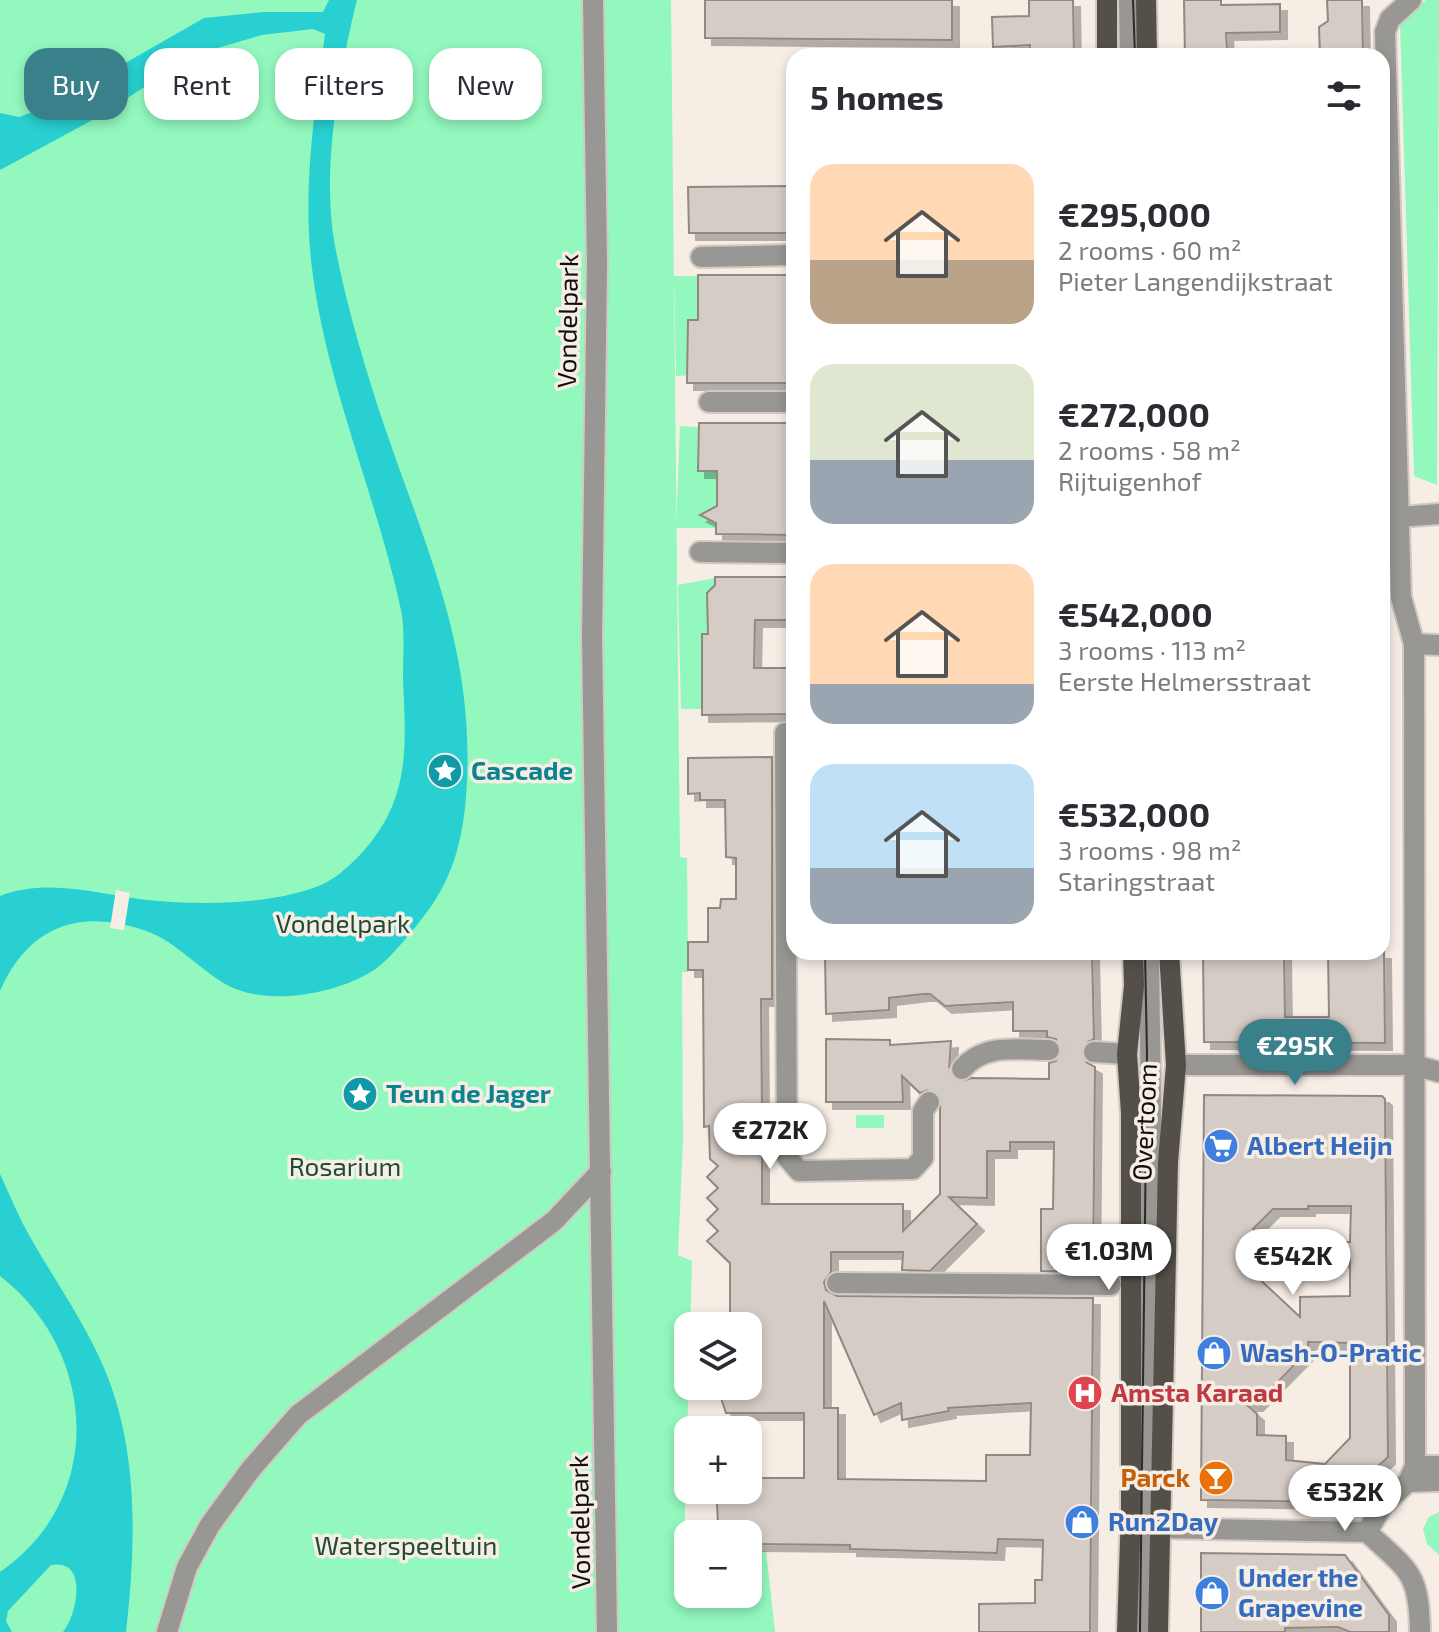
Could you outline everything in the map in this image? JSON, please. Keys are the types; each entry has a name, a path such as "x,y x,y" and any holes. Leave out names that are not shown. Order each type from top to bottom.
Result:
{"main road":[{"path":"1107,0 1107,48"},
{"path":"1146,0 1147,48"},
{"name":"Overtoom","path":"1127,1632 1131,1511 1131,1113 1127,1054 1134,986 1133,960"},
{"name":"Overtoom","path":"1158,1632 1168,1162 1176,1065 1169,960"}],"street":[{"name":"Vondelpark","path":"593,0 597,263 592,636 607,1632"},
{"path":"1129,0 1130,48"},
{"path":"1385,48 1385,32 1390,19 1411,0"},
{"path":"1390,194 1400,517 1392,597 1414,644 1411,1474"},
{"path":"701,257 786,255"},
{"path":"709,402 786,402"},
{"path":"1400,517 1439,514"},
{"path":"700,552 786,553"},
{"path":"1414,644 1439,645"},
{"path":"790,960 787,1157 799,1171 913,1169 923,1158 923,1111 929,1102"},
{"name":"Overtoom","path":"1144,1632 1151,1129 1149,960"},
{"path":"962,1069 974,1055 985,1050 1049,1050"},
{"path":"1094,1052 1127,1054"},
{"path":"1176,1065 1414,1065 1439,1072"},
{"path":"167,1632 187,1567 210,1525 251,1469 298,1415 554,1221 601,1171"},
{"path":"837,1283 1111,1285"},
{"path":"1367,1532 1383,1505 1411,1474 1439,1466"},
{"path":"1411,1474 1439,1481"},
{"path":"1158,1528 1367,1532 1413,1573 1429,1599 1420,1632"}],"green space":[{"name":"Vondelpark","path":"0,0 671,0 680,857 687,858 688,972 682,972 683,1141 678,1255 692,1261 691,1312 674,1312 674,1400 688,1400 688,1416 674,1416 674,1504 685,1504 685,1520 674,1520 674,1608 762,1608 762,1551 766,1551 775,1632 0,1632"},
{"path":"1426,0 1439,0 1437,485 1414,476 1400,22"},
{"path":"674,276 703,276 693,375 676,376"},
{"path":"680,426 709,428 723,466 723,528 676,528"},
{"path":"721,577 721,634 709,709 681,709 678,585"},
{"path":"856,1115 884,1115 884,1128 856,1128"},
{"path":"1439,1512 1439,1555 1427,1544 1423,1529 1429,1517"}],"water":[{"path":"329,0 357,0 346,48 323,48 325,34 313,29 262,35 218,48 152,48 204,18 263,12 323,12"},
{"path":"144,52 144,87 128,98 128,61"},
{"path":"0,113 24,115 24,120 92,120 0,170"},
{"path":"314,120 334,120 330,187 335,246 370,383 444,601 463,687 467,780 462,829 454,861 432,905 388,958 374,970 341,986 302,995 244,992 217,979 159,936 101,921 60,927 42,937 26,950 12,968 0,991 0,896 19,890 59,888 158,901 217,903 298,893 328,881 360,855 389,814 397,793 402,772 405,727 401,610 327,349 311,260 309,175"},
{"path":"0,1174 23,1224 95,1349 124,1431 133,1531 126,1632 63,1632 75,1601 75,1579 71,1570 63,1565 51,1565 8,1611 6,1621 12,1632 0,1632 0,1572 34,1541 58,1506 72,1466 76,1425 71,1384 56,1344 32,1308 0,1276"}],"pier":[{"path":"116,890 130,893 124,930 110,928"}],"building":[{"path":"705,0 952,0 952,40 705,38"},
{"path":"1029,0 1073,0 1074,48 1030,48 1030,45 993,47 992,17 1029,16"},
{"path":"1184,0 1221,0 1221,5 1280,4 1280,32 1226,33 1227,48 1185,48"},
{"path":"1327,0 1362,0 1363,48 1320,48 1319,27 1328,21"},
{"path":"786,186 786,233 689,233 688,187"},
{"path":"698,275 786,275 786,383 687,383 688,320 698,320"},
{"path":"699,423 786,423 786,535 716,534 716,523 700,515 717,506 717,471 698,471"},
{"path":"715,577 786,577 786,620 755,620 754,668 786,668 786,714 702,715 702,634 708,634 707,593 715,585"},
{"path":"772,757 772,999 761,999 762,1106 740,1107 774,1143 774,1150 762,1150 762,1204 903,1204 903,1231 940,1194 940,1096 931,1089 920,1093 902,1076 903,1102 826,1102 826,1039 890,1040 890,1045 951,1041 949,1071 959,1082 971,1078 1049,1079 1049,1063 1056,1061 1062,1051 1056,1039 1047,1037 1047,1031 1013,1031 1013,1002 945,1006 930,994 923,994 889,998 889,1010 826,1014 825,960 1092,960 1094,1039 1084,1044 1081,1052 1086,1062 1095,1067 1093,1272 1041,1271 1041,1209 1053,1209 1054,1142 1010,1142 1010,1151 987,1151 987,1198 949,1197 977,1224 930,1271 902,1270 903,1252 831,1252 831,1272 824,1282 826,1290 837,1296 1093,1298 1090,1632 979,1632 979,1604 1035,1603 1035,1580 1042,1580 1043,1540 998,1539 997,1553 850,1549 850,1545 762,1544 762,1520 718,1520 717,1504 762,1504 762,1478 804,1478 804,1413 726,1413 722,1400 762,1400 762,1312 730,1312 730,1263 707,1241 718,1231 707,1220 718,1209 707,1198 718,1188 707,1177 718,1166 710,1159 709,1126 704,1127 703,970 688,970 688,942 708,942 708,908 720,908 721,899 736,899 736,858 726,857 725,800 700,800 700,793 688,794 688,758","holes":["824,1301 874,1415 901,1403 902,1420 949,1411 948,1408 1031,1403 1030,1455 986,1455 986,1481 838,1479 838,1408 824,1408"]},
{"path":"1203,960 1284,960 1285,1017 1329,1017 1328,960 1384,960 1385,1043 1204,1042"},
{"path":"1204,1095 1382,1096 1385,1099 1388,1457 1339,1502 1201,1500","holes":["1308,1206 1351,1206 1350,1242 1300,1242 1300,1261 1350,1260 1350,1296 1300,1297 1300,1317 1253,1273 1275,1250 1253,1229 1273,1209 1308,1209","1308,1342 1350,1343 1350,1438 1325,1464 1286,1460 1286,1436 1257,1435 1257,1414 1246,1404 1256,1404 1308,1351"]},
{"path":"1201,1553 1345,1555 1389,1615 1389,1632 1350,1632 1338,1627 1285,1628 1285,1632 1201,1632"}],"tunnel":[{"path":"1049,1050 1094,1052"},
{"path":"929,1102 962,1069"}],"tram line":[{"path":"1133,0 1135,48"},
{"path":"1140,1632 1147,1054 1145,960"}],"place":[{"name":"Cascade","path":"445,771"},
{"name":"Teun de Jager","path":"360,1094"},
{"name":"Albert Heijn","path":"1221,1146"},
{"name":"Wash-O-Pratic","path":"1214,1353"},
{"name":"Amsta Karaad","path":"1085,1393"},
{"name":"Parck","path":"1216,1478"},
{"name":"Run2Day","path":"1082,1522"},
{"name":"Under the Grapevine","path":"1212,1593"}],"park label":[{"name":"Rosarium","path":"345,1167"},
{"name":"Waterspeeltuin","path":"406,1546"}]}
